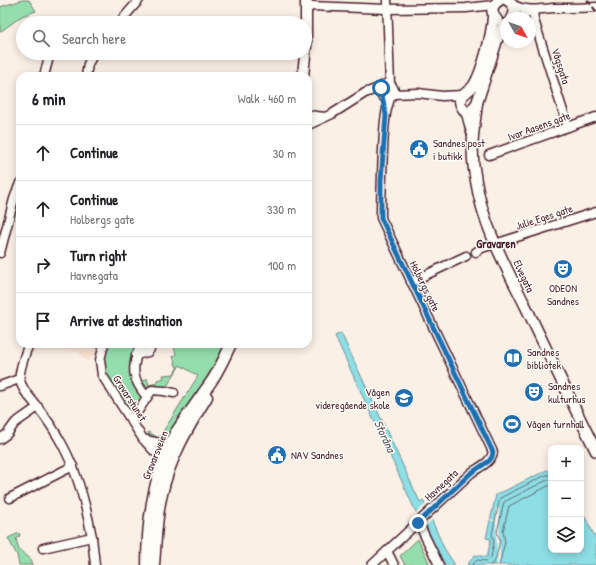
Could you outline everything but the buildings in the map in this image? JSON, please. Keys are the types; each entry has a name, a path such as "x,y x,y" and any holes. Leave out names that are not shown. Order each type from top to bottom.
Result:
{"main road":[{"path":"301,0 301,16"},
{"path":"306,0 311,9 310,16"},
{"path":"465,94 473,94 477,102 471,109 462,107 460,100 465,94 471,89 478,78 492,31 502,5 515,12"},
{"name":"Elvegata","path":"500,32 477,102 476,121 473,136 476,182 489,231 596,451"},
{"path":"297,72 299,60"},
{"path":"303,72 305,60"},
{"name":"Elvegata","path":"462,107 468,118 473,136"},
{"name":"Gravarsveien","path":"154,565 161,495 171,452 189,412 211,381 229,348"},
{"name":"Gravarsveien","path":"147,565 147,536 151,506 154,488 164,457 171,452 192,421 223,372 233,348"}],"street":[{"path":"125,16 139,0"},
{"path":"386,4 389,69 387,90"},
{"path":"311,9 386,4 472,8 502,5 533,10 552,8 596,8"},
{"name":"Vågsgata","path":"533,10 534,20 568,127"},
{"path":"45,72 48,60"},
{"path":"87,72 90,60"},
{"path":"312,122 326,117 365,93 387,90 442,96 465,94"},
{"name":"Holbergs gate","path":"387,90 381,181 381,218 490,445 493,452 492,457"},
{"path":"442,96 462,107"},
{"path":"312,115 326,117"},
{"name":"Ivar Aasens gate","path":"489,155 596,117"},
{"path":"0,253 16,194"},
{"name":"Julie Eges gate","path":"476,252 496,244 596,212"},
{"path":"411,282 466,256"},
{"path":"27,348 19,379 26,394 38,407 62,444 73,466 86,505 95,565"},
{"name":"Gravarstunet","path":"103,348 100,360 102,375 143,439 155,452 164,457"},
{"path":"139,348 136,355 134,367 135,379 139,387 148,397"},
{"path":"136,355 148,352 150,348"},
{"path":"0,386 19,379"},
{"path":"132,420 152,390 174,393"},
{"path":"0,439 7,434 15,423 38,407"},
{"name":"Gravarstunet","path":"143,439 160,443 171,452"},
{"name":"Havnegata","path":"372,565 420,525 430,511 471,473 489,461 492,457"},
{"path":"10,498 73,466"},
{"path":"420,525 439,565"},
{"path":"43,548 92,537"},
{"path":"387,551 394,565"}],"shaded area":[{"path":"32,348 99,348 87,362 78,351 31,352"}],"green space":[{"path":"22,0 29,0 36,11 22,16 16,16 16,20 0,32 0,7"},
{"path":"107,348 138,348 136,387 141,396 141,400 135,411 132,412 129,410 105,372 104,358"},
{"path":"174,348 223,348 213,367 176,425 164,437 159,438 198,376 180,365 166,388 150,388 143,382 147,378 149,385 157,383 157,380 164,378 163,375 174,374 178,366 176,366 173,356 176,355"},
{"path":"148,432 159,438 148,434"},
{"path":"19,533 20,536 16,539 19,550 31,559 33,565 19,565 17,555 8,538"},
{"path":"418,539 430,565 405,565 400,556"}],"water":[{"name":"Storåna","path":"341,333 420,502 423,500 444,548 455,565 443,565 415,510 335,336"},
{"path":"548,470 548,553 584,553 584,515 596,539 596,565 467,565 475,555 487,557 491,539 486,538 496,495"}],"pier":[{"path":"426,504 433,519 423,529 416,513"},
{"path":"496,508 499,508 500,565 497,565 496,522 490,520 496,521"}],"railway":[{"path":"587,0 596,11"}],"place":[{"name":"Sandnes post i butikk","path":"419,149"},
{"name":"ODEON Sandnes","path":"563,269"},
{"name":"Sandnes bibliotek","path":"513,358"},
{"name":"Sandnes kulturhus","path":"534,392"},
{"name":"Vågen videregående skole","path":"404,398"},
{"name":"Vågen turnhall","path":"512,424"},
{"name":"NAV Sandnes","path":"277,455"}],"district":[{"name":"Gravaren","path":"496,243"}],"route":[{"path":"381,88 380,92 386,115 381,181 381,218 493,452 489,461 471,473 418,523"}]}
